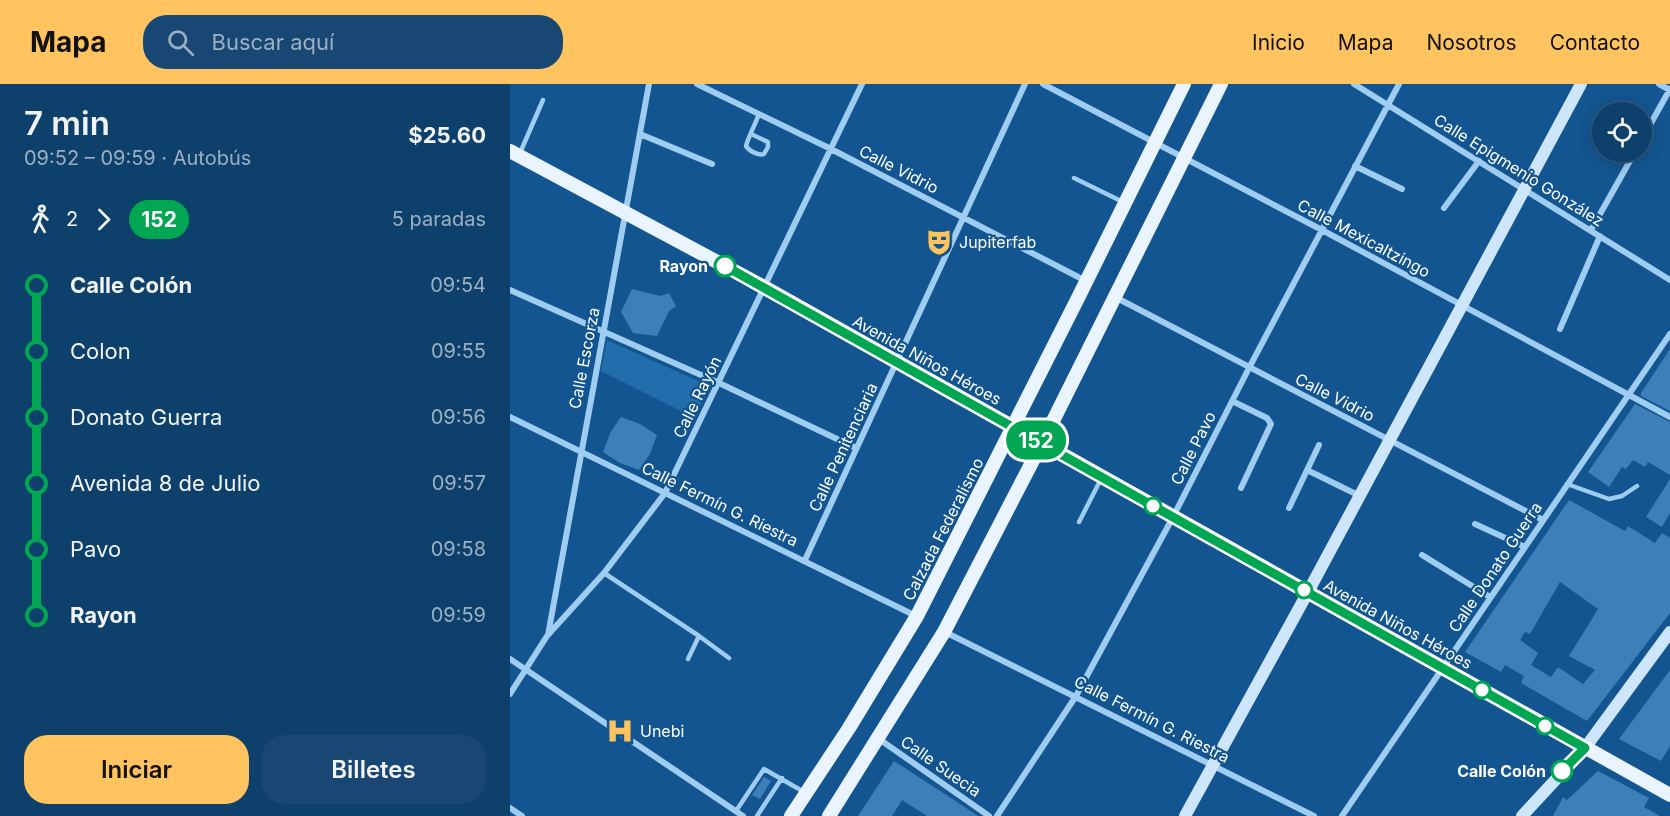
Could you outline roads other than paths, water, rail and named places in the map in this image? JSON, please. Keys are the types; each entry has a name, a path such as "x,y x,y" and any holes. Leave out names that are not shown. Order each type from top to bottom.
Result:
{"main road":[{"name":"Calzada Federalismo","path":"790,816 849,728 917,616 1184,84"},
{"path":"829,816 944,632 1042,443 1221,84"},
{"name":"Avenida Niños Héroes","path":"515,153 764,287 1670,795"}],"street":[{"name":"Calle Escorza","path":"548,636 580,451 649,84"},
{"name":"Calle Vidrio","path":"698,84 831,149 1086,282"},
{"name":"Calle Rayón","path":"510,694 548,636 604,573 665,493 862,84"},
{"name":"Calle Penitenciaria","path":"805,560 1025,84"},
{"name":"Calle Mexicaltzingo","path":"1043,84 1322,230 1670,417"},
{"name":"Calle Epigmenio González","path":"1354,84 1670,280"},
{"name":"Calle Pavo","path":"997,816 1076,696 1173,517 1399,84"},
{"path":"1185,816 1390,441 1581,84"},
{"path":"1652,122 1670,90 1659,84"},
{"path":"640,134 712,164"},
{"path":"1444,208 1479,161"},
{"path":"1591,230 1629,162"},
{"path":"1355,166 1402,189"},
{"path":"1560,329 1600,236"},
{"path":"510,290 719,383 856,448"},
{"name":"Calle Vidrio","path":"1115,297 1543,520"},
{"name":"Calle Donato Guerra","path":"1342,816 1670,334"},
{"path":"1232,401 1267,418 1271,424 1241,488"},
{"name":"Calle Fermín G. Riestra","path":"510,417 917,616"},
{"path":"1289,508 1319,445"},
{"path":"1307,470 1360,496"},
{"path":"1475,524 1525,547"},
{"path":"1422,555 1490,597"},
{"name":"Calle Fermín G. Riestra","path":"944,632 1314,816"},
{"path":"1522,816 1585,748 1670,632"},
{"path":"510,659 743,816"},
{"name":"Calle Suecia","path":"879,739 988,816"},
{"path":"510,808 522,816"}],"lane":[{"path":"515,153 543,100"},
{"path":"751,134 768,142 764,154 747,148 747,144 751,134 759,114"},
{"path":"1074,178 1125,203"},
{"path":"1079,522 1102,477"},
{"path":"1567,484 1609,499 1622,496 1637,486"},
{"path":"604,573 729,658"},
{"path":"688,659 699,636"},
{"path":"735,811 764,769 806,793"},
{"path":"757,816 782,778"}],"place":[{"name":"Jupiterfab","path":"939,242"},
{"name":"Rayon","path":"725,266"},
{"name":"Unebi","path":"620,731"},
{"name":"Calle Colón","path":"1562,771"}]}
